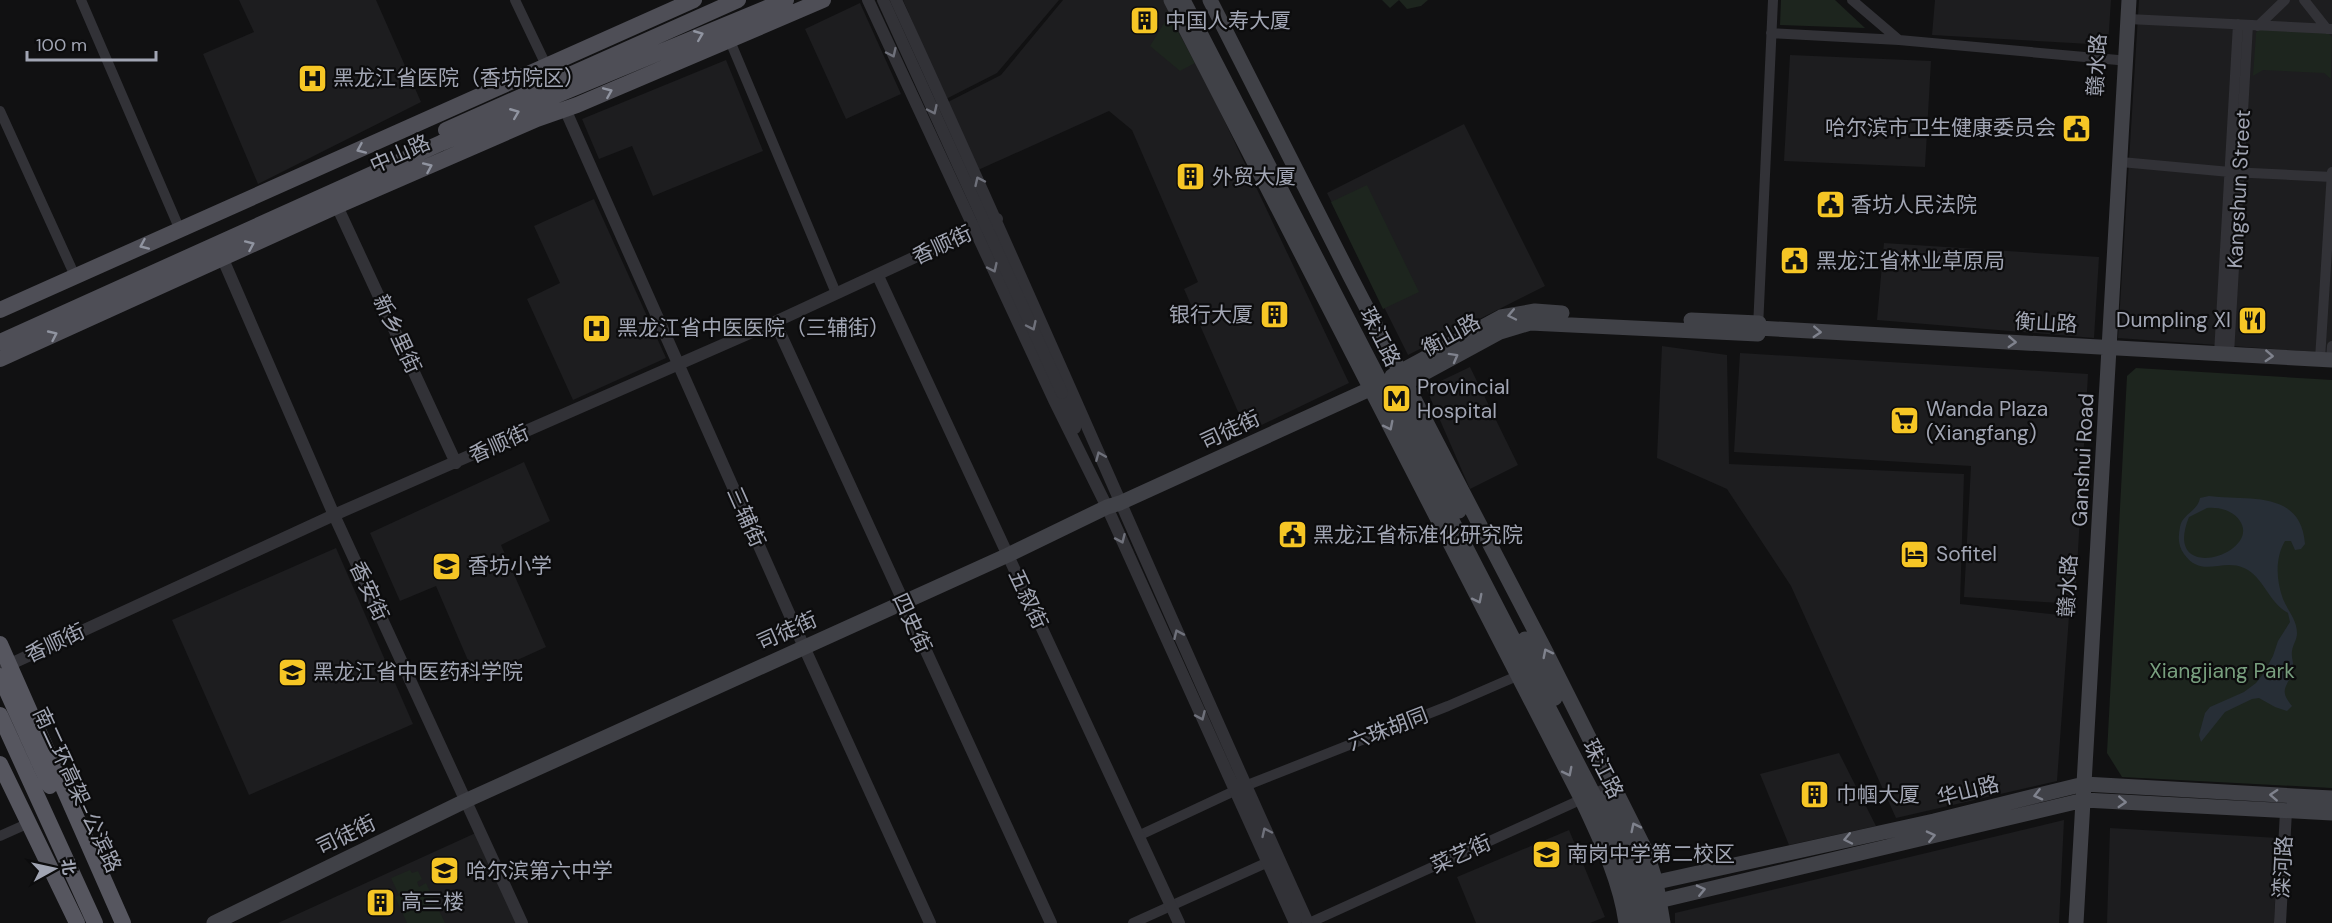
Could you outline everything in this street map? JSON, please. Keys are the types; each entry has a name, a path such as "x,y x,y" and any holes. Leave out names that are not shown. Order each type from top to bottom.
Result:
{"highway":[{"path":"0,644 3,670 123,923"},
{"name":"南二环高架-公滨路","path":"3,670 113,923"},
{"name":"南二环高架-公滨路","path":"0,715 95,923"},
{"path":"0,742 87,923"},
{"path":"0,764 76,923"}],"main road":[{"path":"512,91 546,65 694,0"},
{"path":"512,91 550,82 738,0"},
{"path":"537,119 568,92 656,52 786,0"},
{"name":"中山路","path":"0,359 222,257 537,119 823,0"},
{"name":"珠江路","path":"1171,0 1391,383"},
{"name":"珠江路","path":"1184,0 1391,383"},
{"name":"珠江路","path":"1201,0 1598,792 1605,850 1637,887 1638,908 1650,923"},
{"name":"珠江路","path":"1210,0 1391,383 1524,673 1630,846 1637,887 1639,923"},
{"name":"赣水路","path":"2106,347 2121,0"},
{"name":"Ganshui Road","path":"2076,923 2106,347 2121,162 2129,0"},
{"path":"672,9 685,14 706,14"},
{"path":"660,34 672,9"},
{"path":"656,52 693,56"},
{"path":"512,91 569,73"},
{"name":"中山路","path":"0,310 180,230 512,91"},
{"name":"中山路","path":"0,332 512,91"},
{"name":"中山路","path":"0,342 441,143 568,92"},
{"name":"衡山路","path":"1391,383 1500,332 1530,323 1758,328 2328,360"},
{"name":"司徒街","path":"214,923 465,801 1114,505 1391,383"},
{"path":"2072,923 2081,793"},
{"name":"华山路","path":"1637,887 1934,821 2081,793 2332,798"},
{"name":"华山路","path":"1638,908 2081,793 2332,813"},
{"name":"珠江路","path":"1638,908 1663,923"}],"street":[{"path":"81,0 180,230"},
{"path":"515,0 546,65"},
{"path":"868,0 1054,400 1099,492 1114,505"},
{"path":"883,0 1062,393 1099,492"},
{"path":"896,0 997,219 1114,505 1240,788 1273,860 1308,923"},
{"path":"1758,328 1773,0"},
{"path":"1852,0 1899,40"},
{"path":"2248,25 2285,0"},
{"path":"2304,0 2330,29"},
{"path":"2128,19 2330,29"},
{"name":"Kangshun Street","path":"2224,354 2235,173 2248,25"},
{"path":"1772,33 1899,40 2118,60"},
{"path":"730,40 836,293"},
{"name":"三辅街","path":"565,109 804,647 930,923"},
{"path":"0,111 75,276"},
{"path":"2121,162 2235,173 2332,177"},
{"path":"2328,360 2332,172"},
{"name":"新乡里街","path":"338,206 456,463"},
{"name":"香顺街","path":"3,670 334,515 679,365 878,276 997,219"},
{"name":"香安街","path":"222,257 334,515 522,923"},
{"name":"五叙街","path":"878,276 1179,923"},
{"name":"四史街","path":"775,322 1051,923"},
{"path":"2328,360 2332,346"},
{"name":"六珠胡同","path":"1138,836 1240,788 1448,706 1524,673"},
{"name":"菜艺街","path":"1308,923 1598,792"},
{"name":"滦河路","path":"2280,923 2286,811"},
{"path":"0,836 29,823"},
{"path":"1134,923 1273,860"},
{"path":"1273,860 1295,923"}],"shaded area":[{"name":"黑龙江省医院（香坊院区）","path":"239,0 376,0 421,102 258,184 203,54 254,32"},
{"path":"903,0 1059,0 997,73 946,99"},
{"path":"1063,0 1164,0 1198,65 1349,383 1247,432 1184,289 1198,282 1132,130 1109,111 978,170 948,102 1001,75"},
{"path":"1935,0 2111,0 2108,45 1932,35"},
{"path":"2139,0 2332,0 2332,353 2118,338"},
{"path":"860,3 901,94 846,119 805,29"},
{"path":"1790,55 1931,61 1925,167 1784,161"},
{"path":"726,60 763,151 653,196 632,146 599,159 582,119"},
{"path":"1464,124 1545,286 1408,355 1327,193"},
{"name":"黑龙江省中医医院（三辅街）","path":"594,199 666,358 573,400 527,299 560,283 534,226"},
{"path":"1884,243 2099,257 2094,338 1877,320"},
{"path":"1662,346 1727,355 1729,464 1964,474 1960,604 2069,616 2057,781 1896,818 1791,586 1727,489 1657,458"},
{"path":"1740,353 2088,374 2075,604 1964,597 1971,466 1734,452"},
{"path":"1470,367 1518,465 1470,489 1426,388"},
{"name":"香坊小学","path":"524,462 550,521 501,545 546,647 476,679 436,586 400,601 370,533"},
{"path":"2209,496 2255,499 2283,506 2294,514 2301,526 2305,544 2301,549 2295,550 2291,541 2285,541 2278,562 2281,592 2297,628 2292,653 2293,669 2285,688 2285,695 2292,706 2287,711 2259,698 2252,699 2225,712 2201,742 2199,735 2205,713 2210,707 2244,692 2256,683 2290,622 2288,613 2276,603 2251,572 2244,568 2227,565 2205,567 2191,561 2184,554 2179,541 2181,523 2200,498","holes":["2207,508 2221,509 2234,514 2240,521 2243,533 2237,544 2226,552 2212,557 2199,557 2188,551 2184,538 2189,517"]},
{"name":"黑龙江省中医药科学院","path":"336,548 413,724 249,795 172,620"},
{"path":"1839,753 1876,826 1789,845 1760,774"},
{"path":"2064,820 2059,923 1675,923 1675,913"},
{"path":"2110,828 2278,838 2274,923 2107,923"},
{"name":"南岗中学第二校区","path":"1569,830 1605,917 1590,923 1476,923 1457,877"},
{"name":"哈尔滨第六中学","path":"480,831 522,923 278,923"}],"green space":[{"path":"1382,0 1399,0 1390,8"},
{"path":"1399,0 1428,0 1421,6 1407,9"},
{"path":"1781,0 1835,0 1865,28 1780,25"},
{"path":"1169,15 1195,63 1180,71 1150,46"},
{"path":"2259,29 2328,33 2332,37 2331,79 2324,73 2263,70 2253,76 2256,33"},
{"path":"1367,185 1419,292 1383,309 1331,202"},
{"name":"Xiangjiang Park","path":"2136,368 2332,380 2332,788 2122,777 2107,753 2127,376"},
{"path":"410,870 412,873 418,871 422,879 417,882 419,887 426,883 445,923 407,923 395,897 399,895 391,878"}],"place":[{"name":"中国人寿大厦","path":"1144,21"},
{"name":"黑龙江省医院（香坊院区）","path":"312,78"},
{"name":"哈尔滨市卫生健康委员会","path":"2077,128"},
{"name":"外贸大厦","path":"1191,177"},
{"name":"香坊人民法院","path":"1830,205"},
{"name":"黑龙江省林业草原局","path":"1795,261"},
{"name":"银行大厦","path":"1274,315"},
{"name":"Dumpling XI","path":"2252,320"},
{"name":"黑龙江省中医医院（三辅街）","path":"596,328"},
{"name":"Provincial Hospital","path":"1396,399"},
{"name":"Wanda Plaza (Xiangfang)","path":"1905,421"},
{"name":"黑龙江省标准化研究院","path":"1292,535"},
{"name":"Sofitel","path":"1915,554"},
{"name":"香坊小学","path":"447,566"},
{"name":"黑龙江省中医药科学院","path":"292,672"},
{"name":"巾帼大厦","path":"1815,795"},
{"name":"南岗中学第二校区","path":"1546,854"},
{"name":"哈尔滨第六中学","path":"445,871"},
{"name":"高三楼","path":"380,902"}]}
